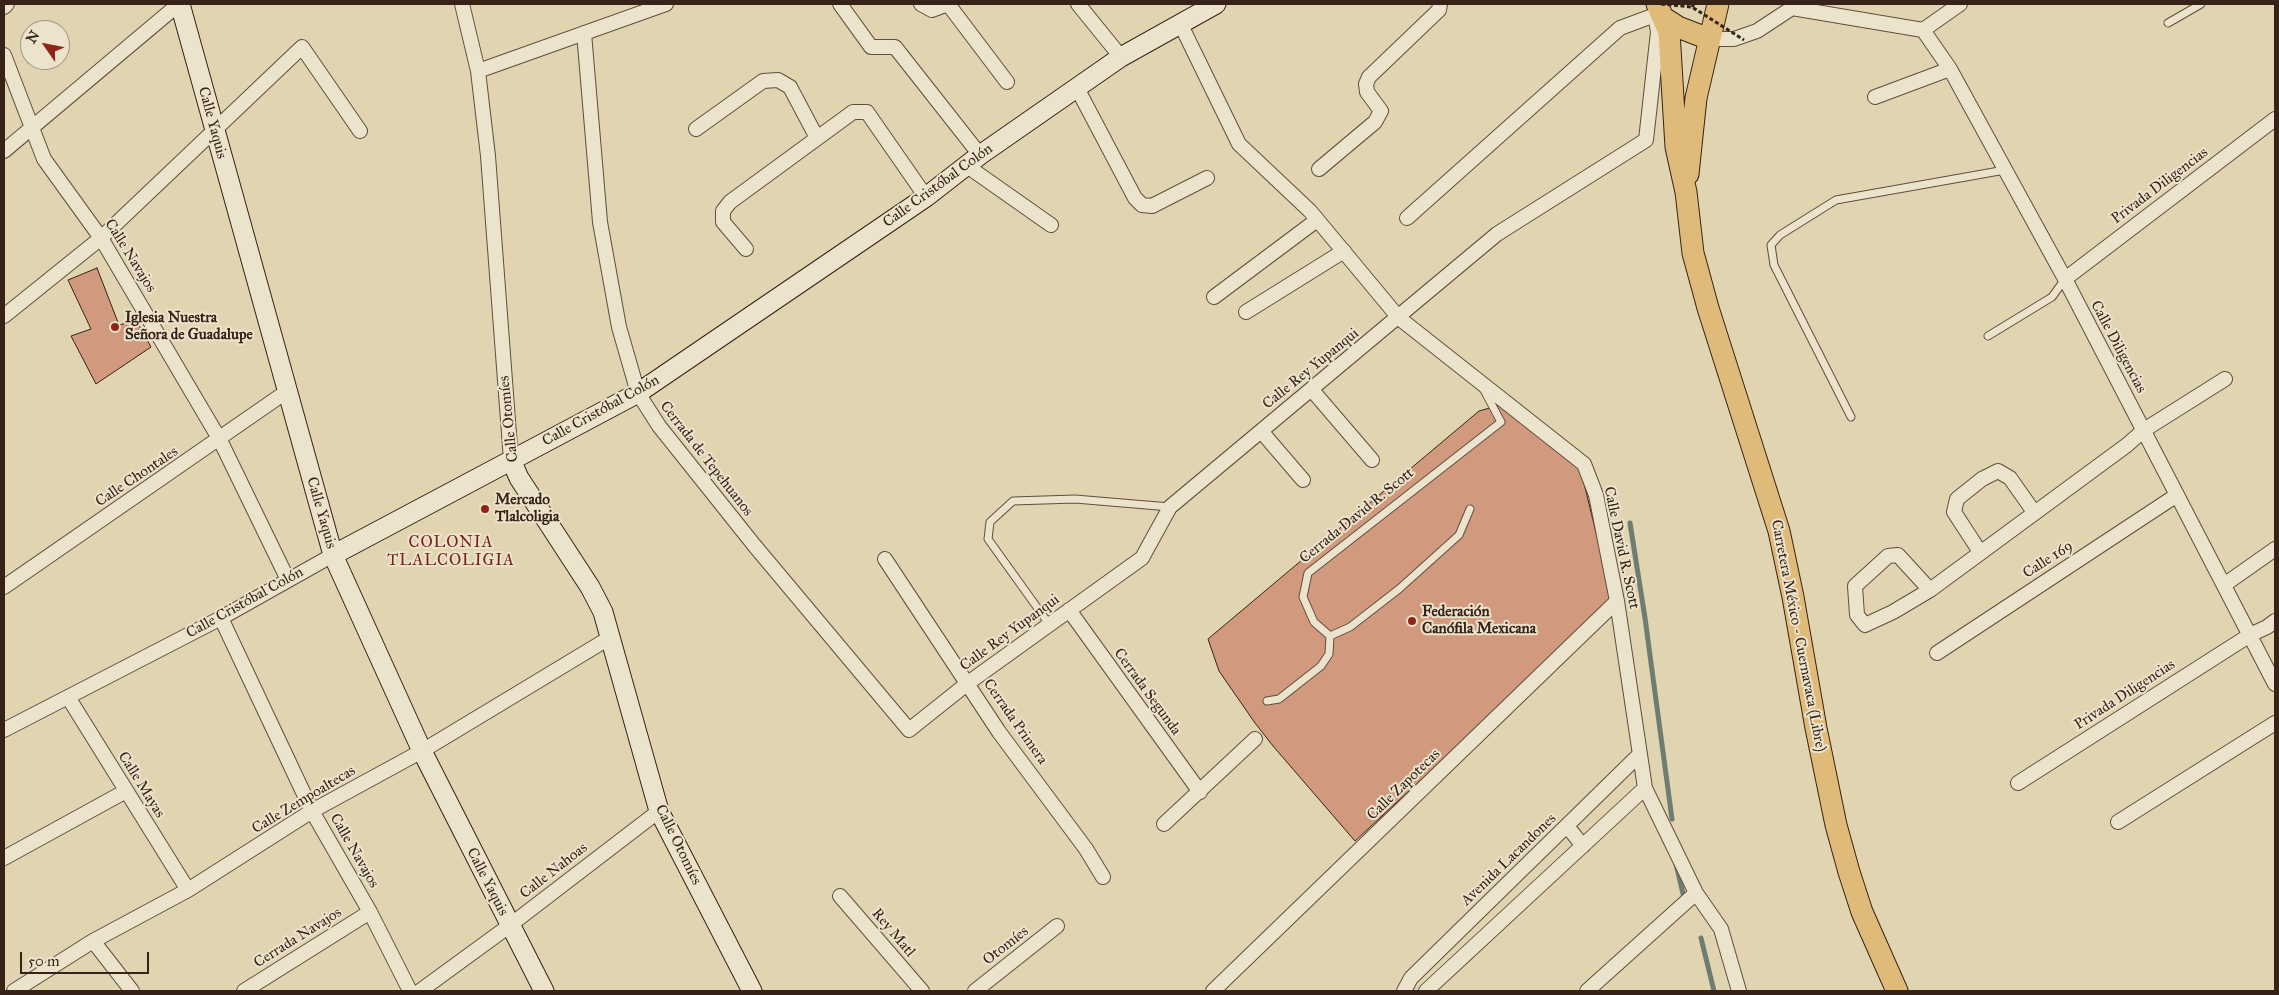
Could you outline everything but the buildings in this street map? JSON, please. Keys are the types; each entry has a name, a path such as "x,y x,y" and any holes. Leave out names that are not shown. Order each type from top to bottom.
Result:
{"main road":[{"name":"Carretera México - Cuernavaca (Libre)","path":"1686,192 1696,98 1718,4"},
{"name":"Carretera México - Cuernavaca (Libre)","path":"1659,9 1669,32 1676,147 1686,192 1693,253 1779,531 1836,825 1862,912 1897,991"},
{"path":"1659,9 1678,27 1709,39"}],"street":[{"path":"4,151 180,4"},
{"name":"Calle Yaquis","path":"180,4 213,131 332,555 422,751 509,926 544,991"},
{"name":"Calle Otomíes","path":"462,4 478,71 488,156 511,460 519,478 590,587 603,612 659,811 752,991"},
{"path":"478,71 666,4"},
{"path":"840,4 871,47 895,47 974,160 1051,225"},
{"path":"921,4 932,10 948,4 1008,82"},
{"name":"Calle Cristóbal Colón","path":"4,730 221,618 332,555 638,394 926,197 974,160 1121,57 1216,4"},
{"path":"1319,169 1375,122 1381,111 1367,92 1366,84 1369,77 1439,10 1440,4"},
{"path":"1709,39 1734,39 1757,31 1791,6 1923,30 1960,4"},
{"path":"1083,7 1121,57"},
{"path":"1407,218 1620,28 1659,9"},
{"name":"Calle Rey Yupanqui","path":"909,730 1049,624 1142,558 1170,507 1399,318 1497,234 1646,140 1659,9"},
{"name":"Calle David R. Scott","path":"1180,24 1239,144 1314,215 1399,318 1584,464 1596,495 1617,601 1645,788 1696,893 1720,929 1739,991"},
{"name":"Calle Diligencias","path":"1923,30 1950,68 2065,279 2275,684"},
{"name":"Cerrada de Tepehuanos","path":"584,33 600,222 619,327 638,394 659,426 754,545 909,730"},
{"path":"4,316 101,238 302,47 360,131"},
{"name":"Calle Navajos","path":"4,55 44,159 101,238 220,440 288,580"},
{"path":"1875,98 1950,68"},
{"path":"696,129 763,81 778,80 790,87 817,138"},
{"path":"1077,88 1135,198 1142,205 1152,206 1207,178"},
{"path":"746,249 723,222 722,210 730,202 853,112 867,112 926,197"},
{"name":"Privada Diligencias","path":"2065,279 2275,119"},
{"path":"1214,296 1314,215"},
{"path":"1246,312 1344,251"},
{"path":"1930,590 1898,555 1888,556 1855,586 1857,614 1866,625 1893,612 1930,590 2127,445 2144,430 2225,379"},
{"path":"1312,390 1372,460"},
{"name":"Calle Chontales","path":"4,587 220,440 286,392"},
{"path":"1261,431 1303,480"},
{"path":"1980,552 1954,512 1957,499 1982,479 1998,471 2010,478 2034,512"},
{"name":"Calle 169","path":"1937,653 2177,495"},
{"path":"2224,585 2275,549"},
{"name":"Cerrada Primera","path":"885,559 999,732 1086,849 1103,877"},
{"name":"Calle Zapotecas","path":"1213,991 1617,601"},
{"name":"Cerrada Segunda","path":"1068,610 1200,792"},
{"name":"Calle Navajos","path":"221,618 312,811 370,912 410,991"},
{"name":"Privada Diligencias","path":"2018,783 2275,621"},
{"name":"Calle Zempoaltecas","path":"14,991 93,941 188,890 312,811 422,751 611,637"},
{"name":"Calle Mayas","path":"68,697 188,890"},
{"path":"2118,822 2275,723"},
{"path":"1164,824 1255,739"},
{"name":"Avenida Lacandones","path":"1404,991 1411,978 1640,754"},
{"path":"1426,991 1645,788"},
{"path":"4,858 126,791"},
{"name":"Calle Nahoas","path":"420,991 509,926 659,811"},
{"path":"1567,826 1583,846"},
{"path":"1515,876 1531,894"},
{"path":"1587,991 1696,893"},
{"name":"Rey Matl","path":"840,896 922,991"},
{"name":"Cerrada Navajos","path":"244,991 370,912"},
{"name":"Otomíes","path":"975,991 1058,926"},
{"path":"1453,937 1467,954"},
{"path":"93,941 132,991"}],"lane":[{"path":"2168,23 2201,4"},
{"path":"1851,417 1774,265 1771,245 1780,235 1836,200 2006,170"},
{"path":"1988,336 2052,297 2065,279"},
{"name":"Cerrada David R. Scott","path":"1330,636 1314,622 1303,597 1308,573 1501,422 1479,380"},
{"path":"1049,624 988,539 990,522 1013,502 1075,499 1170,507"},
{"path":"1267,701 1279,699 1322,666 1329,654 1330,636 1350,627 1399,589 1459,535 1470,509"}],"path":[{"path":"1659,9 1693,6 1744,40"}],"waterway":[{"path":"1630,523 1645,618 1672,819"},
{"path":"1676,864 1684,898"},
{"path":"1701,938 1714,991"}],"place":[{"name":"Iglesia Nuestra Señora de Guadalupe","path":"115,327"},
{"name":"Mercado Tlalcoligia","path":"485,509"},
{"name":"Federación Canófila Mexicana","path":"1412,621"}],"district":[{"name":"COLONIA TLALCOLIGIA","path":"451,552"}]}
